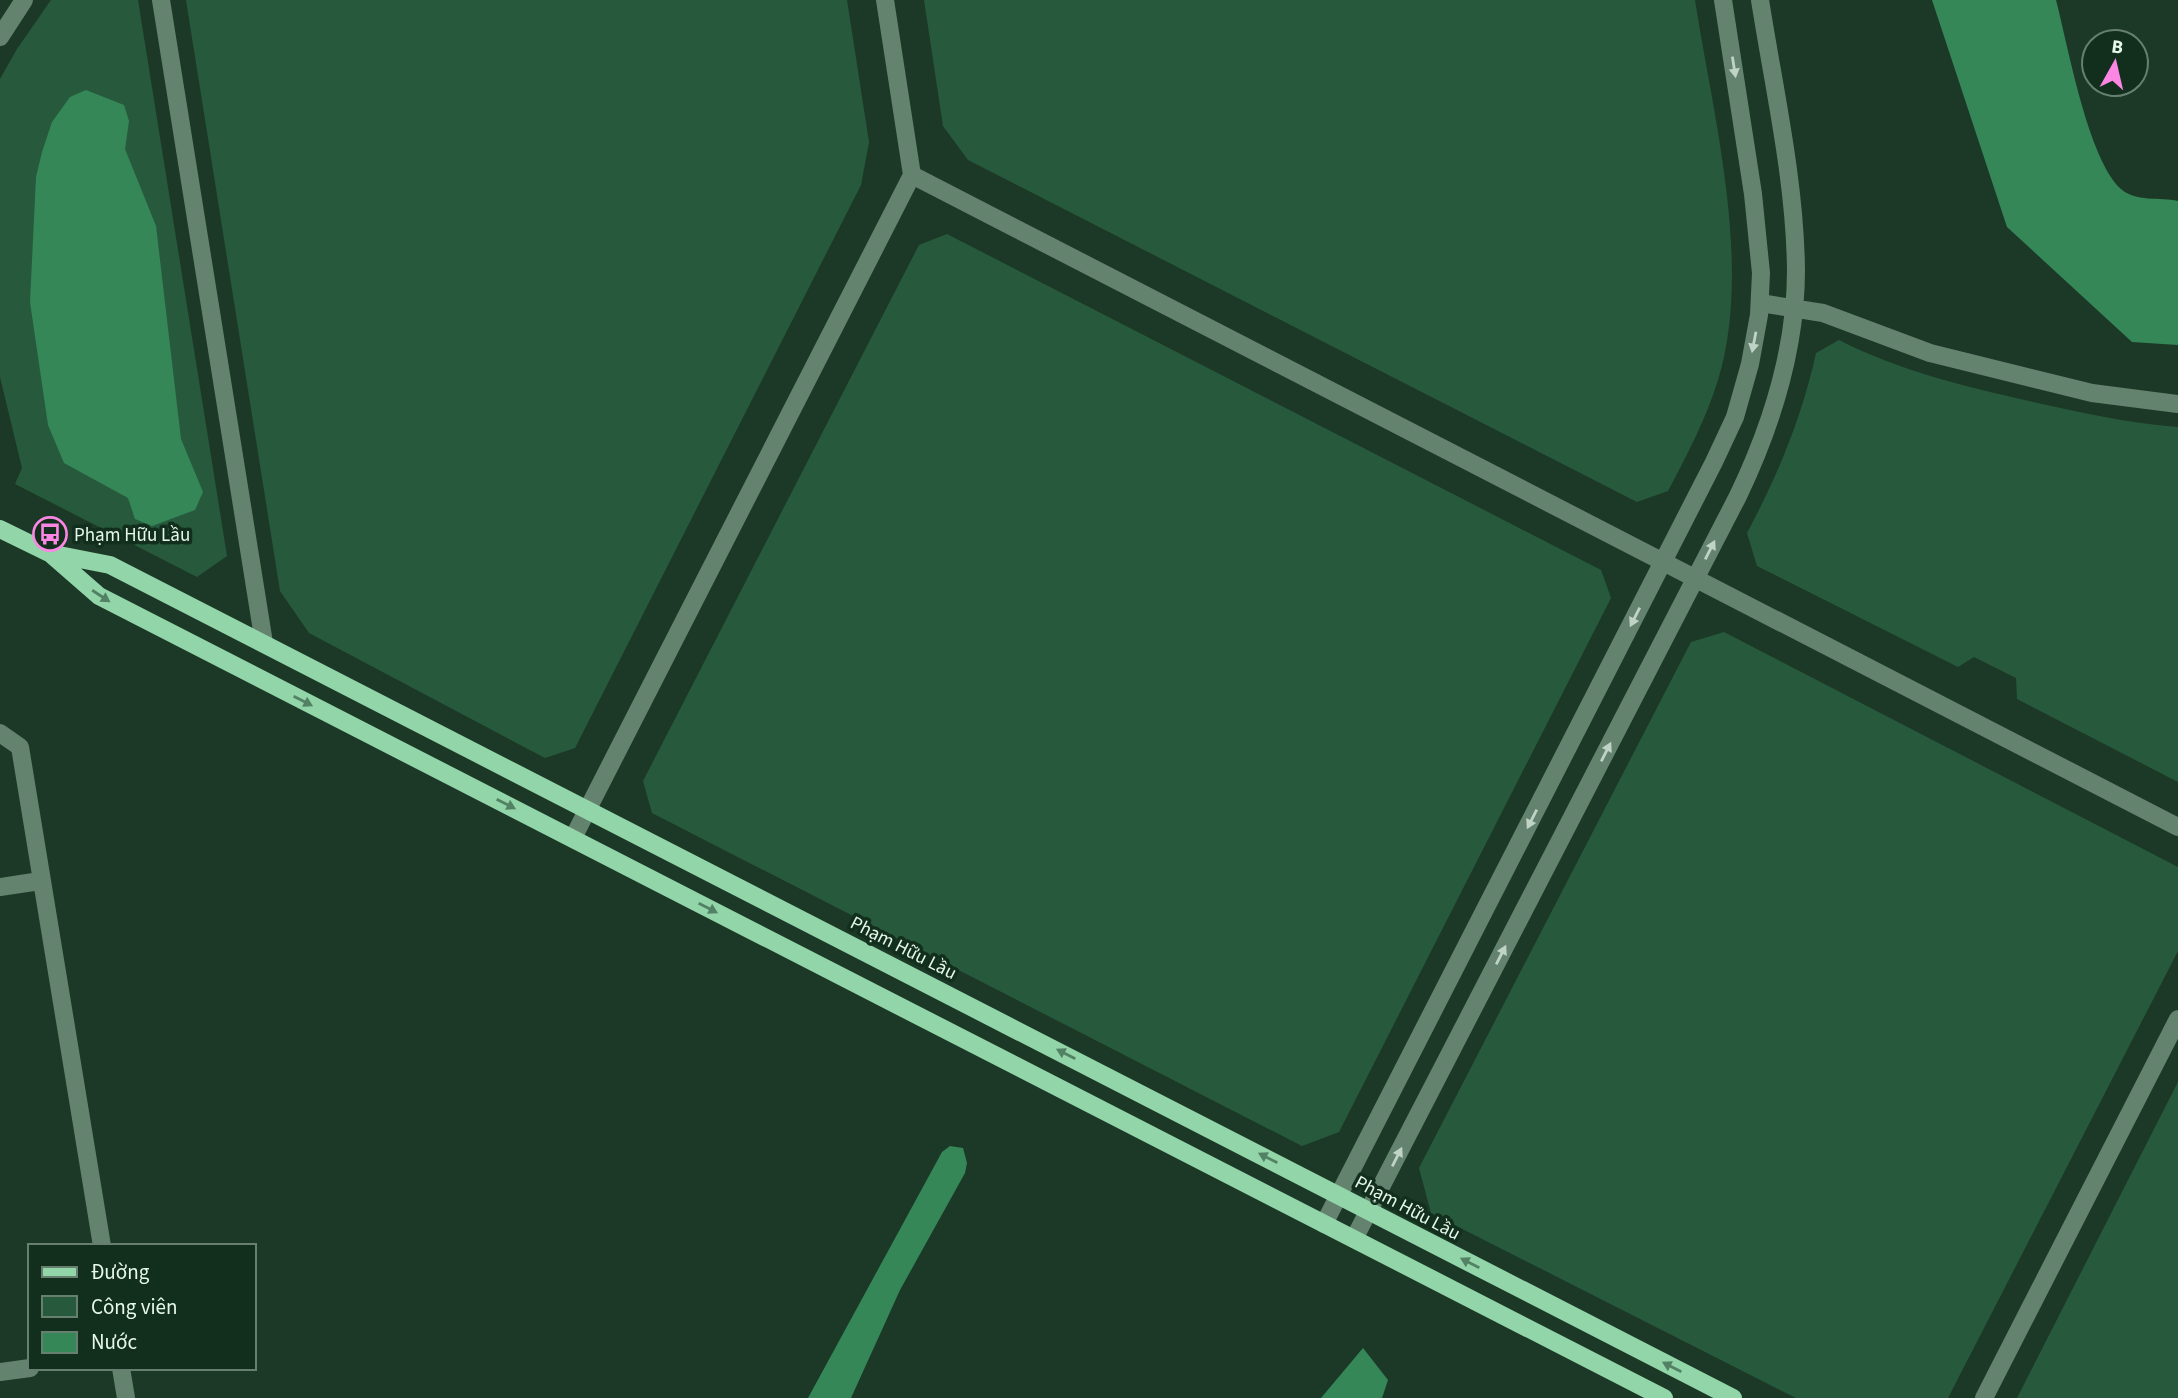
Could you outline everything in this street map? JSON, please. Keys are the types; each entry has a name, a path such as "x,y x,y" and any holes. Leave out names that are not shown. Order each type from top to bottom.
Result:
{"main road":[{"name":"Phạm Hữu Lầu","path":"0,529 49,552 110,565 1733,1398"},
{"name":"Phạm Hữu Lầu","path":"49,552 99,596 1664,1398"}],"street":[{"path":"0,37 24,0"},
{"path":"161,0 264,643"},
{"path":"573,838 912,175 885,0"},
{"path":"1324,1224 1664,562 1735,417 1750,364 1760,303 1757,223 1723,0"},
{"path":"1354,1239 1696,578 1764,439 1782,379 1794,308 1796,272 1791,195 1760,0"},
{"path":"912,175 2178,827"},
{"path":"1760,303 1823,313 1903,345 2092,393 2178,404"},
{"path":"0,733 20,747 102,1244"},
{"path":"0,887 40,881"},
{"path":"1984,1398 2178,1019"},
{"path":"0,1372 28,1368"},
{"path":"121,1370 126,1398"}],"green space":[{"path":"51,0 138,0 227,556 197,577 15,484 22,468 0,377 0,79"},
{"path":"186,0 847,0 869,142 861,185 575,748 545,758 309,633 280,591"},
{"path":"924,0 1695,0 1726,190 1732,288 1728,335 1718,380 1702,423 1668,491 1637,502 968,160 943,126"},
{"path":"947,234 1601,570 1611,598 1339,1132 1302,1146 652,813 643,781 919,245"},
{"path":"1839,340 1909,369 1980,390 2103,417 2178,427 2178,782 2017,699 2016,678 1974,657 1958,667 1757,566 1747,533 1788,445 1804,400 1816,353"},
{"path":"1724,632 2178,867 2178,951 1948,1398 1796,1398 1431,1213 1419,1168 1691,642"},
{"path":"2178,1082 2178,1398 2017,1398"}],"water":[{"path":"1932,0 2056,0 2089,128 2109,174 2121,189 2133,196 2178,201 2178,345 2132,342 2007,227"},
{"path":"86,90 124,105 129,121 125,149 156,226 181,439 203,492 195,510 152,526 135,519 128,498 64,463 48,425 30,302 36,177 52,122 70,97"},
{"path":"950,1146 963,1148 967,1163 965,1173 900,1290 851,1398 808,1398 942,1152"},
{"path":"1363,1348 1388,1380 1382,1398 1321,1398"}],"place":[{"name":"Phạm Hữu Lầu","path":"50,534"}]}
